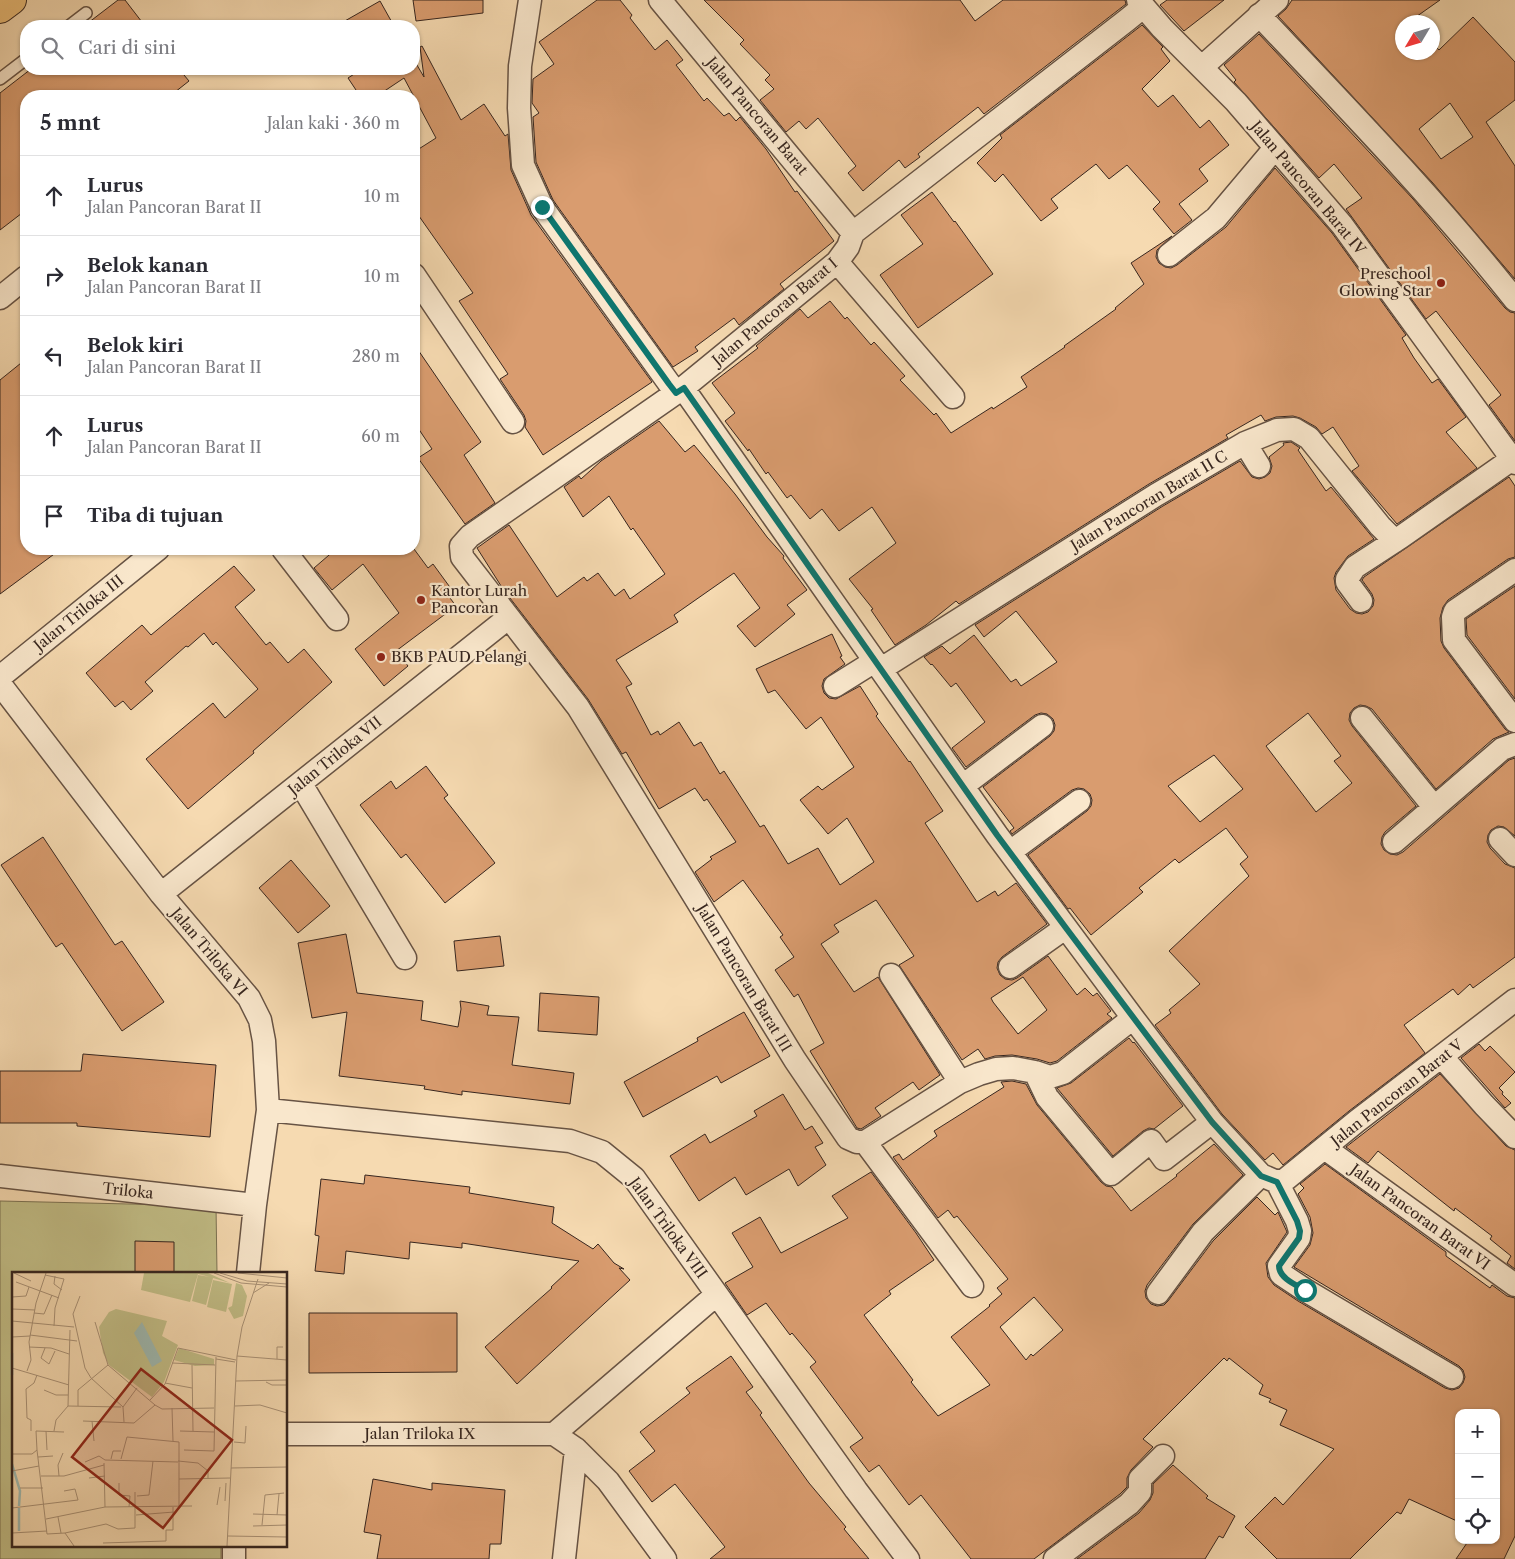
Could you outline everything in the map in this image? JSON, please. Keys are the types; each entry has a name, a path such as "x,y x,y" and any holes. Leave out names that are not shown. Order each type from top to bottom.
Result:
{"main road":[{"path":"0,9 12,0"}],"street":[{"path":"530,0 520,66 519,108 523,165 542,207 680,391 964,785 1010,852 1133,1018 1212,1122 1269,1179 1297,1221 1300,1231 1299,1238 1279,1266 1281,1274 1452,1377"},
{"name":"Jalan Pancoran Barat","path":"660,0 853,233"},
{"path":"1202,67 1277,0"},
{"name":"Jalan Pancoran Barat I","path":"461,546 470,536 680,391 837,262 848,247 853,233 1127,20 1141,3"},
{"name":"Jalan Pancoran Barat IV","path":"1141,3 1162,28 1236,102 1342,225 1514,459"},
{"path":"1259,15 1382,146 1481,256 1515,300"},
{"path":"1169,255 1216,218 1275,148"},
{"path":"837,262 954,397"},
{"path":"0,298 20,282"},
{"path":"420,284 512,422"},
{"name":"Jalan Pancoran Barat II C","path":"835,686 878,665 1156,495 1245,443 1277,430 1294,429 1309,438 1380,526 1395,541"},
{"path":"1245,443 1258,466"},
{"path":"1361,601 1347,579 1355,567 1514,459"},
{"name":"Jalan Pancoran Barat III","path":"461,546 462,556 578,707 800,1068 848,1138 858,1142 865,1142"},
{"name":"Jalan Triloka III","path":"0,676 151,555"},
{"path":"288,555 337,619"},
{"path":"1515,570 1455,611 1453,617 1454,640 1515,721"},
{"name":"Jalan Triloka VII","path":"161,894 508,618"},
{"name":"Jalan Triloka VI","path":"0,684 161,894 249,998 260,1020 264,1041 268,1110 248,1272"},
{"path":"1362,718 1434,807"},
{"path":"964,785 1042,726"},
{"path":"1394,842 1502,749 1515,744"},
{"path":"301,784 405,958"},
{"path":"1010,852 1079,801"},
{"path":"1010,967 1066,928"},
{"path":"891,976 960,1082"},
{"name":"Jalan Pancoran Barat V","path":"1158,1293 1204,1232 1269,1179 1286,1179 1357,1121 1515,1000"},
{"path":"972,1286 865,1142 960,1082 996,1069 1013,1068 1050,1077 1063,1073 1133,1018"},
{"path":"1442,1057 1515,1137"},
{"path":"1035,1072 1047,1098 1111,1174 1151,1141 1164,1159 1212,1122"},
{"name":"Jalan Triloka VIII","path":"268,1110 570,1141 602,1152 634,1178 716,1295 908,1559"},
{"name":"Jalan Pancoran Barat VI","path":"1326,1148 1515,1285"},
{"name":"Triloka","path":"0,1176 255,1205"},
{"path":"665,1559 608,1481 576,1450 554,1434 716,1295"},
{"name":"Jalan Triloka IX","path":"288,1434 554,1434"},
{"path":"564,1559 576,1450"},
{"path":"1055,1559 1129,1504 1140,1492 1140,1479 1164,1456"},
{"path":"234,1546 234,1559"}],"lane":[{"path":"77,20 86,13"},
{"path":"0,79 20,64"}],"shaded area":[{"path":"0,1201 216,1206 217,1272 12,1272 12,1546 221,1546 221,1559 0,1559"}],"building":[{"path":"118,0 125,0 140,20 92,20"},
{"path":"413,0 483,0 483,13 416,20"},
{"path":"597,0 620,0 632,15 630,18 655,50 667,40 683,60 676,65 704,101 707,98 724,116 729,113 736,121 740,117 834,241 780,284 784,289 739,325 734,318 695,347 698,351 673,367 553,200 536,162 533,117 539,113 532,103 533,79 554,64 539,42"},
{"path":"704,0 960,0 975,21 1003,0 1125,0 1126,4 984,114 978,107 918,154 920,157 905,168 899,160 863,191 848,173 856,166 818,118 806,129 799,121 786,132 760,100 774,89 765,80 770,75 740,44 744,40"},
{"path":"1167,0 1224,0 1184,31 1160,5"},
{"path":"1292,0 1440,0 1419,15 1395,15 1395,60 1440,60 1440,49 1473,17 1515,62 1515,100 1486,122 1515,166 1515,279 1432,182 1278,16","holes":["1450,103 1473,137 1441,159 1419,129"]},
{"path":"380,1 391,20 347,20"},
{"path":"1142,25 1163,47 1161,49 1170,61 1142,89 1158,107 1173,95 1200,128 1209,120 1229,145 1199,169 1208,181 1179,204 1192,220 1174,234 1153,209 1160,202 1127,165 1109,179 1096,164 1051,199 1058,208 1041,221 1003,174 995,182 977,163 1002,138 1000,135"},
{"path":"1259,34 1413,199 1505,308 1515,313 1515,441 1489,405 1501,395 1436,311 1426,319 1346,209 1362,198 1334,164 1319,178 1234,82 1236,80 1224,65"},
{"path":"422,46 461,120 484,104 505,136 508,134 511,170 531,215 652,382 543,455 525,427 524,415 500,379 508,374 459,301 473,293 420,218 420,148 436,138 420,108 420,90 410,90 404,78 386,90 356,90 348,78 353,75 420,75 420,70 424,77 420,47"},
{"path":"23,75 184,75 189,81 178,90 20,90 20,215 0,230 0,93"},
{"path":"1275,168 1332,233 1406,335 1402,338 1432,383 1438,379 1466,417 1446,432 1477,468 1397,524 1352,471 1359,466 1333,427 1322,434 1316,427 1300,418 1293,416 1276,417 1265,421 1261,415 1226,435 1228,438 1149,484 959,604 956,601 926,625 895,645 871,610 873,609 849,579 896,543 872,507 839,531 822,509 810,519 791,495 787,498 768,472 766,474 749,449 748,451 725,421 735,413 712,383 758,348 756,346 800,309 808,318 830,301 845,319 847,317 871,345 874,342 905,376 900,380 934,415 936,413 951,433 1027,387 1021,377 1116,309 1144,284 1131,263 1172,236 1157,250 1156,257 1159,263 1165,267 1171,268 1177,265 1226,227"},
{"path":"932,192 993,274 918,328 880,275 923,244 901,215"},
{"path":"420,353 481,442 464,455 495,503 465,524 420,461 420,457 432,449 420,431"},
{"path":"20,364 20,555 53,555 0,594 0,380"},
{"path":"659,421 685,452 694,445 784,556 783,558 807,590 787,605 795,614 755,647 737,626 760,608 734,573 674,615 678,622 616,660 632,684 626,687 651,735 658,731 660,735 679,722 694,746 701,742 720,774 724,771 760,827 764,825 788,864 818,848 840,885 874,862 847,818 828,834 800,800 818,786 822,790 854,767 821,717 806,729 775,690 768,693 756,669 832,634 842,656 840,657 845,664 824,679 822,686 824,693 829,698 836,699 860,686 878,714 876,716 910,761 943,811 925,823 977,902 995,891 998,896 1016,883 1047,924 1002,957 998,962 997,968 1000,975 1005,979 1012,980 1048,956 1077,995 1085,988 1093,996 1097,993 1111,1011 1107,1014 1112,1018 1057,1061 1050,1063 1012,1055 995,1056 985,1059 978,1049 962,1060 899,965 914,956 876,900 834,925 839,932 821,944 854,992 878,977 940,1075 919,1090 913,1082 875,1108 881,1116 861,1129 857,1128 810,1051 824,1043 798,994 794,997 775,970 794,957 780,937 783,935 743,880 714,902 695,872 712,859 710,857 736,842 707,799 704,801 695,788 659,809 626,752 622,754 588,699 503,589 477,548 509,525 557,597 584,577 587,581 598,573 615,596 624,589 630,599 665,574 633,528 631,530 609,496 583,517 564,487 579,476 581,479 601,461","holes":["1023,977 1047,1010 1018,1034 991,998"]},
{"path":"1291,442 1300,448 1298,450 1326,491 1331,487 1374,539 1348,556 1336,572 1334,578 1336,590 1350,609 1356,613 1368,612 1373,606 1372,594 1362,580 1364,577 1509,477 1515,486 1515,557 1508,559 1448,600 1443,607 1440,618 1441,641 1444,648 1509,732 1493,739 1436,789 1372,709 1360,705 1350,713 1349,720 1416,806 1385,832 1382,837 1381,844 1384,850 1390,854 1397,855 1403,852 1509,760 1515,758 1515,836 1504,827 1498,826 1491,830 1487,842 1505,864 1515,868 1515,957 1473,988 1470,984 1458,995 1453,989 1404,1025 1425,1053 1349,1111 1283,1165 1273,1153 1265,1160 1222,1114 1155,1025 1171,1013 1169,1010 1200,984 1169,951 1249,876 1240,864 1248,857 1226,828 1179,863 1175,859 1139,888 1143,892 1091,935 1070,908 1068,909 1028,855 1087,811 1091,806 1090,794 1084,789 1072,790 1012,834 1010,831 1014,828 983,787 1050,736 1054,731 1053,719 1047,714 1035,715 966,767 952,748 985,722 956,683 951,687 924,657 942,646 950,654 974,635 1011,682 1016,679 1021,686 1057,662 1016,611 984,637 975,625 1163,506 1240,461 1252,477 1259,479 1265,477 1270,473 1272,466 1269,457 1284,445 1283,443","holes":["1308,713 1341,756 1334,761 1352,783 1316,812 1266,746","1214,755 1243,789 1200,822 1168,786"]},
{"path":"329,555 418,555 428,568 433,564 452,590 447,594 456,606 396,651 408,666 384,686 355,649 399,613 363,564 332,590 314,568"},
{"path":"234,566 255,590 235,607 266,645 270,642 288,663 304,649 332,682 253,751 254,753 188,809 146,759 213,703 225,718 258,689 216,642 213,645 204,633 145,682 153,691 131,710 123,701 115,707 86,673 142,625 151,635"},
{"path":"1515,586 1515,699 1467,635 1466,619"},
{"path":"426,766 448,795 444,798 495,863 445,903 406,854 401,858 360,805 391,781 396,789"},
{"path":"43,837 115,945 122,941 164,1002 122,1031 62,943 56,947 1,865"},
{"path":"291,860 330,906 298,933 259,888"},
{"path":"346,934 357,993 423,1001 421,1020 458,1027 461,1009 460,1001 489,1006 487,1015 519,1017 512,1065 574,1073 570,1104 462,1091 462,1095 424,1089 425,1086 339,1076 347,1012 312,1018 298,943"},
{"path":"500,936 504,966 457,971 454,941"},
{"path":"540,993 599,997 597,1035 538,1031"},
{"path":"744,1012 770,1056 721,1083 717,1076 643,1117 624,1082 698,1041 697,1038"},
{"path":"1129,1038 1183,1106 1154,1129 1149,1128 1143,1131 1113,1156 1057,1088 1071,1083"},
{"path":"1479,1044 1485,1051 1490,1046 1515,1072 1499,1088 1511,1103 1505,1108 1461,1058"},
{"path":"83,1054 216,1065 210,1137 77,1126 77,1123 0,1123 0,1071 81,1071"},
{"path":"1440,1074 1506,1146 1515,1150 1515,1269 1507,1263 1511,1256 1490,1239 1492,1236 1455,1208 1454,1211 1378,1151 1368,1163 1346,1147"},
{"path":"1012,1081 1026,1084 1037,1105 1101,1182 1106,1186 1112,1187 1131,1211 1177,1176 1214,1144 1243,1175 1193,1224 1147,1285 1145,1291 1146,1298 1151,1304 1157,1306 1164,1305 1168,1301 1213,1241 1257,1197 1275,1215 1278,1212 1287,1232 1266,1263 1268,1277 1274,1285 1445,1388 1452,1390 1459,1388 1465,1377 1463,1370 1459,1366 1294,1267 1310,1245 1313,1233 1310,1217 1298,1194 1304,1188 1300,1184 1325,1164 1446,1252 1446,1256 1490,1288 1492,1285 1507,1296 1515,1298 1515,1536 1504,1559 1456,1559 1466,1544 1500,1544 1500,1409 1455,1409 1455,1520 1409,1499 1401,1514 1397,1512 1350,1559 1277,1559 1245,1527 1275,1497 1283,1505 1334,1449 1280,1425 1287,1410 1269,1402 1271,1399 1259,1394 1263,1385 1229,1358 1227,1361 1224,1358 1143,1439 1153,1447 1131,1470 1127,1478 1127,1487 1034,1559 971,1559 921,1495 909,1505 879,1465 869,1472 850,1447 863,1438 810,1367 816,1362 792,1333 790,1335 766,1303 747,1315 725,1283 753,1267 732,1233 760,1217 781,1253 848,1218 832,1196 871,1172 934,1260 889,1291 891,1294 864,1315 913,1380 911,1382 938,1416 990,1385 951,1337 1002,1294 997,1288 1008,1279 957,1216 954,1218 948,1210 938,1218 893,1157 899,1154 903,1160 937,1136 934,1131 1004,1087 1001,1082","holes":["1034,1297 1063,1330 1033,1356 1031,1354 1026,1360 1000,1327"]},
{"path":"783,1094 805,1130 812,1126 823,1143 815,1147 826,1165 798,1186 789,1169 746,1195 735,1177 699,1201 670,1156 705,1134 710,1143 757,1116 754,1111"},
{"path":"365,1175 470,1187 469,1193 554,1207 552,1223 593,1249 598,1244 614,1263 624,1269 619,1268 630,1280 517,1384 485,1347 552,1288 579,1261 462,1243 462,1248 410,1242 409,1259 346,1251 344,1274 315,1271 319,1236 315,1235 321,1179 364,1184"},
{"path":"135,1241 174,1242 174,1272 135,1272"},
{"path":"309,1313 457,1313 457,1372 309,1373"},
{"path":"731,1356 753,1387 746,1392 762,1413 760,1415 809,1483 846,1527 844,1529 869,1559 710,1559 725,1547 675,1484 652,1502 629,1471 655,1451 640,1432 690,1393 686,1388"},
{"path":"1173,1465 1208,1496 1206,1498 1235,1516 1223,1538 1219,1536 1205,1559 1077,1559 1139,1513 1150,1500 1153,1493 1153,1484"},
{"path":"373,1479 432,1490 432,1483 505,1490 501,1544 490,1544 489,1559 377,1559 381,1535 364,1532"}],"place":[{"name":"Preschool Glowing Star","path":"1441,283"},
{"name":"Kantor Lurah Pancoran","path":"421,600"},
{"name":"BKB PAUD Pelangi","path":"381,657"}],"route":[{"path":"542,207 676,393 684,388 964,785 997,835 1133,1018 1212,1122 1261,1176 1277,1182 1297,1221 1300,1231 1299,1238 1279,1266 1279,1270 1286,1279 1305,1290"}]}
